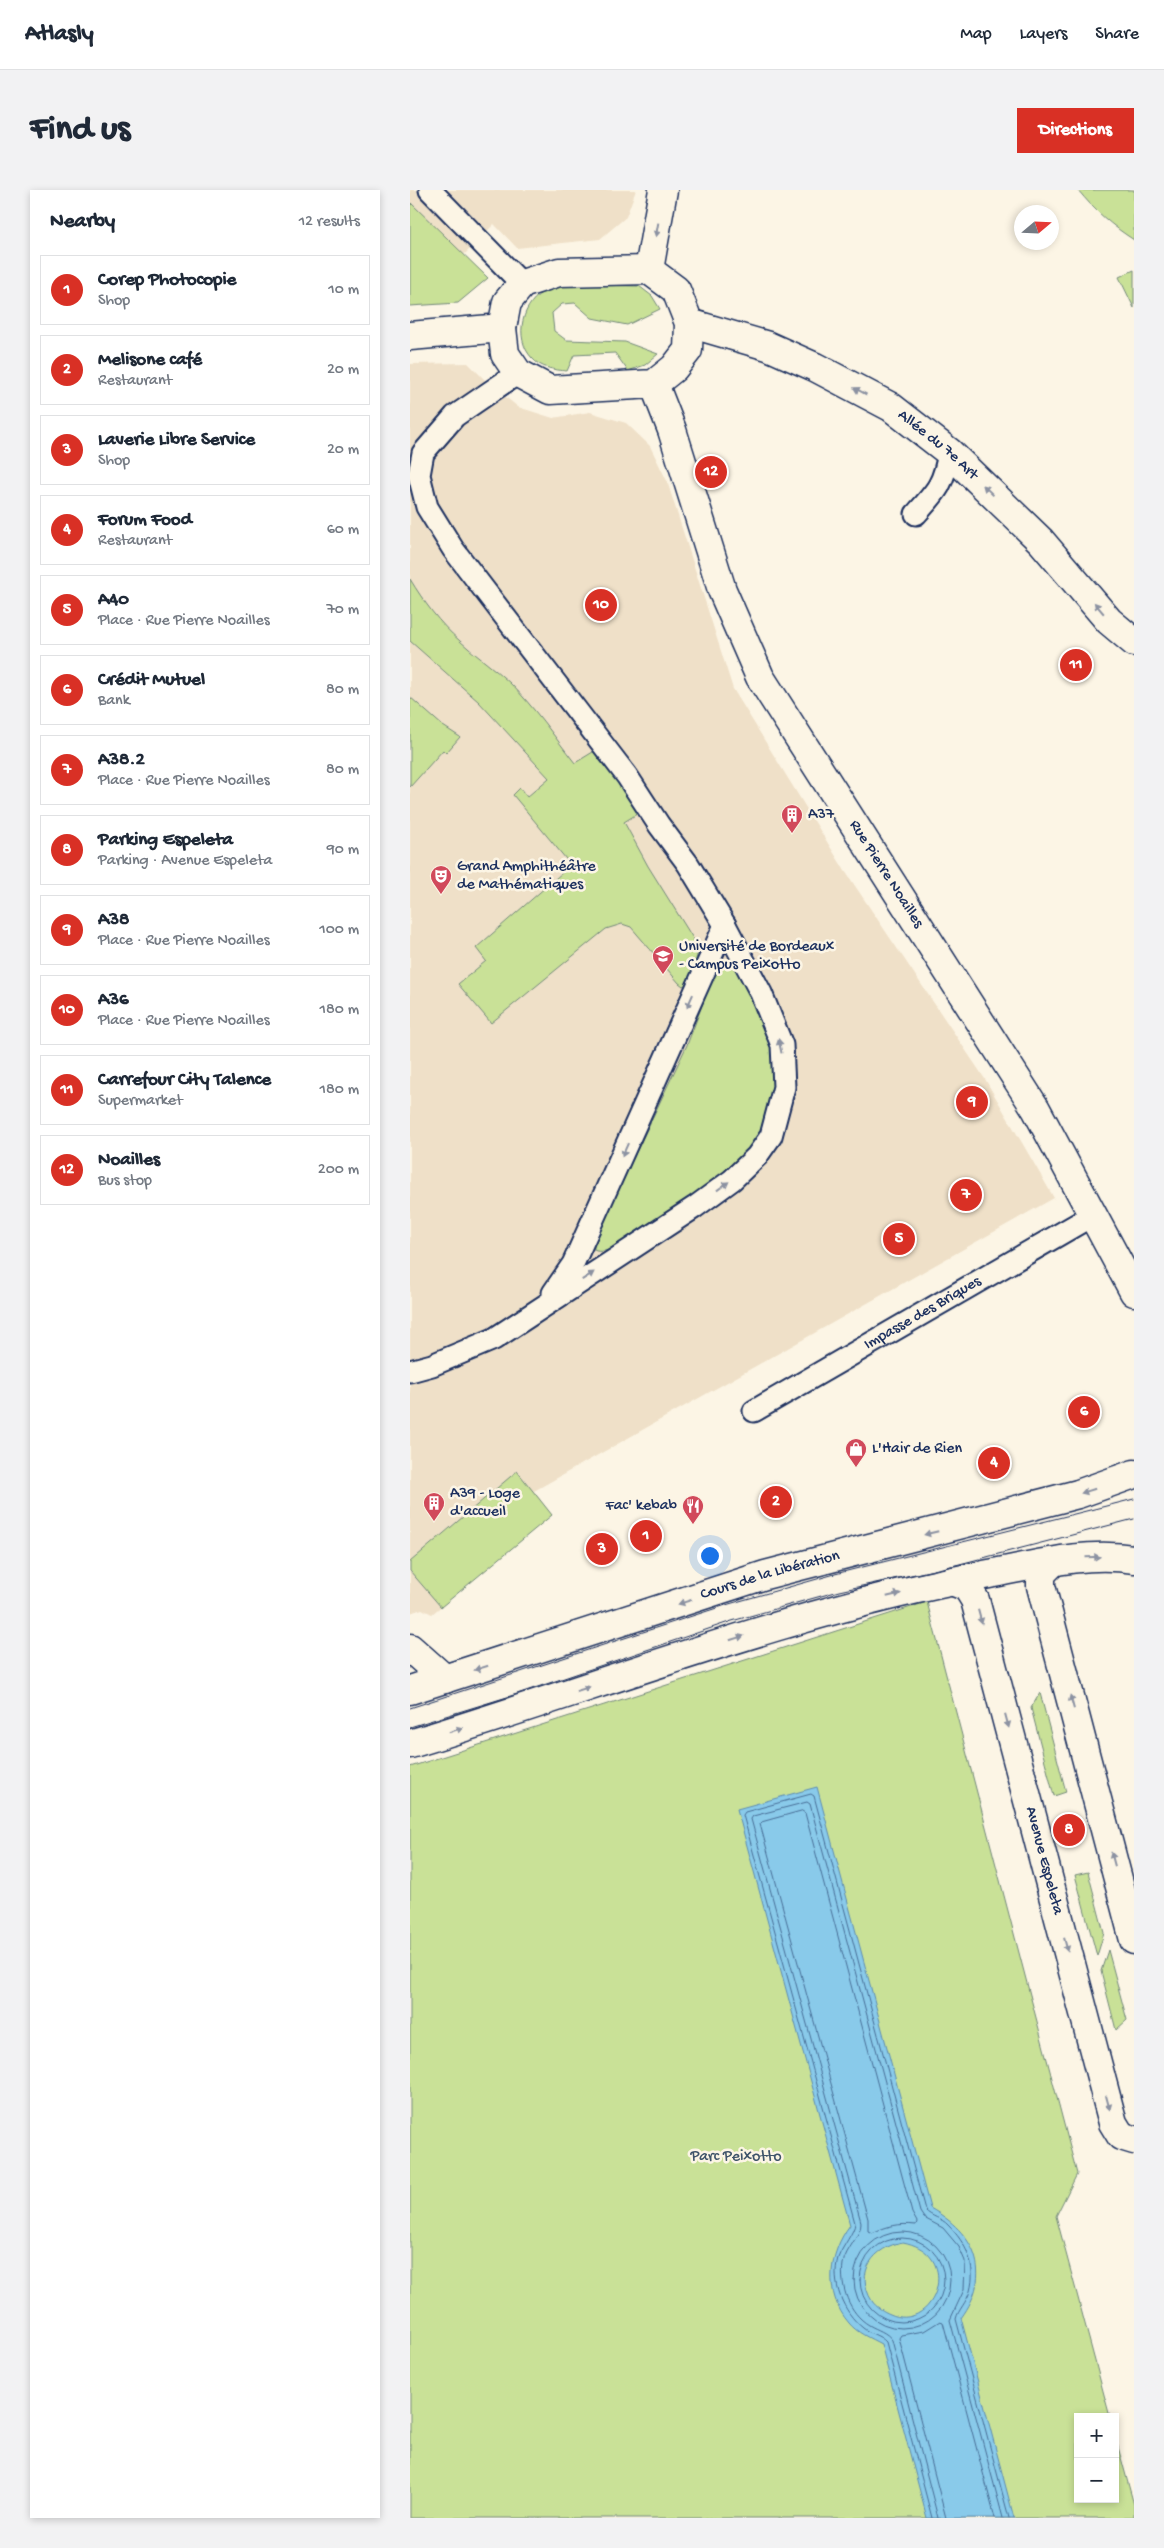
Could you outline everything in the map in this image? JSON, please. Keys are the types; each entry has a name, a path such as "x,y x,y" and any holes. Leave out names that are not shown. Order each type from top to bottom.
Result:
{"street":[{"path":"649,270 663,190"},
{"path":"649,270 676,290 689,323 688,350 674,368 654,384 550,390 518,373 504,354 502,328 507,302 522,284 559,272 649,270"},
{"name":"Allée du 7e Art","path":"689,323 768,346 815,367 891,408 950,452 1041,541 1109,621 1134,642"},
{"path":"410,336 502,328"},
{"name":"Rue Pierre Noailles","path":"654,384 672,430 722,590 760,677 1036,1109 1134,1292"},
{"name":"Cours de la Libération","path":"410,1690 765,1576 1060,1499 1134,1474"},
{"path":"410,1744 738,1637 844,1606 952,1581 1053,1562 1091,1556 1134,1558"},
{"path":"1053,1562 1041,1574 1041,1586 1134,1940"},
{"name":"Avenue Espeleta","path":"952,1581 967,1587 975,1600 1113,2123 1121,2136 1134,2140"},
{"path":"410,1648 445,1679"}],"lane":[{"path":"430,190 522,284"},
{"path":"410,1371 432,1365 494,1340 547,1303 695,1207 732,1180 757,1156 771,1136 784,1087 782,1045 762,994 726,925 688,864 659,825 627,776 452,549 418,509 419,475 423,453 455,416 518,373"},
{"path":"916,514 938,490 946,475 950,452"},
{"path":"547,1303 573,1264 726,925"},
{"name":"Impasse des Briques","path":"754,1411 1093,1216"}],"shaded area":[{"path":"410,190 636,190 626,217 600,239 517,248 494,224 464,255 488,278 458,303 410,306"},
{"name":"Université de Bordeaux - Campus Peixotto","path":"468,363 486,381 518,407 553,418 590,412 626,423 650,446 667,481 733,689 845,871 985,1079 1054,1198 534,1491 552,1515 432,1614 422,1609 410,1613 410,364"}],"green space":[{"path":"1078,190 1134,190 1134,240 1104,217"},
{"path":"410,202 488,278 458,303 410,306"},
{"path":"1134,270 1134,308 1119,277"},
{"path":"567,286 639,286 652,296 660,309 627,325 592,318 575,303 562,304 552,313 554,331 566,340 625,342 658,354 645,365 628,371 615,353 574,355 567,371 558,370 539,364 526,350 522,331 523,321 531,302 538,295 547,290"},
{"path":"410,579 439,620 472,652 519,692 575,763 601,747 639,807 637,814 624,822 648,866 699,948 690,982 683,986 679,983 631,927 622,924 606,929 491,1023 458,984 486,961 476,948 571,865 513,795 520,788 527,797 549,778 479,702 410,641"},
{"path":"410,697 443,726 460,737 446,753 443,750 410,787"},
{"path":"729,962 740,968 772,1040 776,1070 774,1092 764,1128 752,1145 730,1167 677,1210 638,1236 619,1246 604,1251 594,1250 594,1241 687,1045 714,974 723,963"},
{"path":"517,1471 552,1515 441,1607 410,1571 410,1562"},
{"name":"Parc Peixotto","path":"927,1602 1077,2174 1056,2216 1109,2413 1074,2413 1074,2503 1119,2503 1119,2451 1134,2505 1134,2518 410,2518 410,1767"},
{"path":"1040,1693 1066,1792 1054,1796 1031,1708"},
{"path":"1088,1872 1104,1933 1097,1956 1075,1875"},
{"path":"1108,1950 1127,2020 1116,2030 1101,1971"}],"water":[{"path":"817,1787 930,2208 946,2218 958,2229 968,2242 975,2256 978,2270 976,2285 971,2301 961,2318 1014,2518 927,2518 881,2344 852,2327 835,2299 832,2286 834,2260 837,2248 850,2225 737,1809","holes":["903,2242 922,2249 933,2261 938,2275 936,2290 930,2303 919,2313 906,2317 890,2314 882,2310 872,2301 867,2290 865,2280 870,2262 883,2249"]}],"tram line":[{"path":"410,1708 729,1604 835,1574 1134,1499"},
{"path":"410,1727 517,1694 732,1621 839,1591 948,1567 1134,1519"}],"place":[{"name":"Noailles","path":"711,472"},
{"name":"A36","path":"601,605"},
{"name":"Carrefour City Talence","path":"1076,665"},
{"name":"A37","path":"792,834"},
{"name":"Grand Amphithéâtre de Mathématiques","path":"441,895"},
{"name":"Université de Bordeaux - Campus Peixotto","path":"663,975"},
{"name":"A38","path":"972,1102"},
{"name":"A38.2","path":"966,1195"},
{"name":"A40","path":"899,1239"},
{"name":"Crédit Mutuel","path":"1084,1412"},
{"name":"Forum Food","path":"994,1463"},
{"name":"L'Hair de Rien","path":"856,1468"},
{"name":"Melisone café","path":"776,1502"},
{"name":"A39 - Loge d'accueil","path":"434,1522"},
{"name":"Fac' kebab","path":"693,1525"},
{"name":"Corep Photocopie","path":"646,1536"},
{"name":"Laverie Libre Service","path":"602,1549"},
{"name":"Parking Espeleta","path":"1069,1830"}]}
